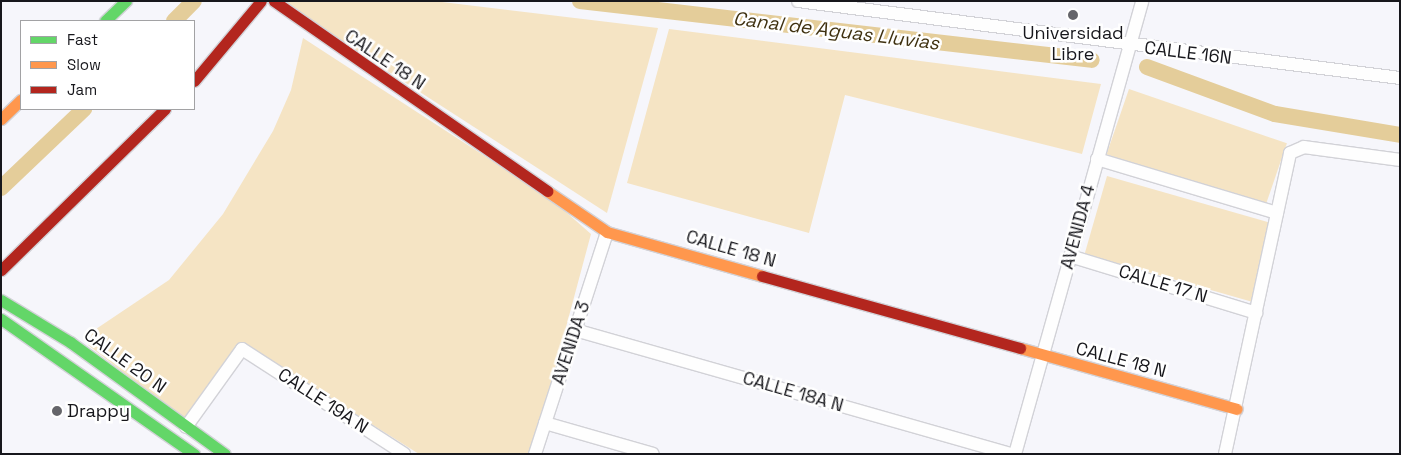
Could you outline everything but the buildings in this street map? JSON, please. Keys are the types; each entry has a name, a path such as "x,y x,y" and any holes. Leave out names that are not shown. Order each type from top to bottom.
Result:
{"street":[{"path":"106,20 126,1"},
{"path":"195,79 261,1"},
{"name":"CALLE 18 N","path":"274,1 607,232 1042,357 1236,409"},
{"name":"CALLE 16N","path":"798,1 1129,46 1400,78"},
{"name":"AVENIDA 4","path":"1015,454 1142,1"},
{"path":"1,119 20,101"},
{"path":"1,270 164,110"},
{"path":"1225,454 1290,153 1304,147 1400,160"},
{"path":"1097,159 1277,213"},
{"name":"AVENIDA 3","path":"535,454 607,232"},
{"name":"CALLE 17 N","path":"1070,256 1256,313"},
{"name":"CALLE 20 N","path":"1,300 70,342 225,454"},
{"name":"CALLE 20 N","path":"1,319 194,454"},
{"name":"CALLE 18A N","path":"575,330 1010,454"},
{"name":"CALLE 19A N","path":"186,427 242,349 404,454"},
{"path":"545,422 653,454"}],"shaded area":[{"path":"279,1 434,1 658,28 607,213"},
{"path":"669,29 1101,84 1082,154 845,95 809,233 627,183"},
{"path":"303,38 551,199 591,234 532,454 419,454 241,342 186,421 88,345 93,331 169,280 223,214 273,131 291,90"},
{"path":"1129,89 1287,143 1264,209 1107,154"},
{"path":"1107,176 1273,224 1251,302 1085,254"}],"waterway":[{"path":"175,20 194,1"},
{"name":"Canal de Aguas Lluvias","path":"580,1 1092,60"},
{"name":"Canal de Aguas Lluvias","path":"1147,67 1275,114 1400,135"},
{"path":"1,188 83,110"}],"traffic: fast":[{"path":"106,20 126,1"},
{"path":"1,300 70,342 225,454"},
{"path":"1,319 194,454"}],"traffic: slow":[{"path":"1,119 20,101"},
{"path":"547,191 607,232 762,276"},
{"path":"1020,348 1237,409"}],"traffic: jam":[{"path":"195,80 261,1"},
{"path":"274,1 547,191"},
{"path":"1,270 164,110"},
{"path":"762,276 1020,348"}],"place":[{"name":"Universidad Libre","path":"1073,15"},
{"name":"Drappy","path":"57,411"}]}
